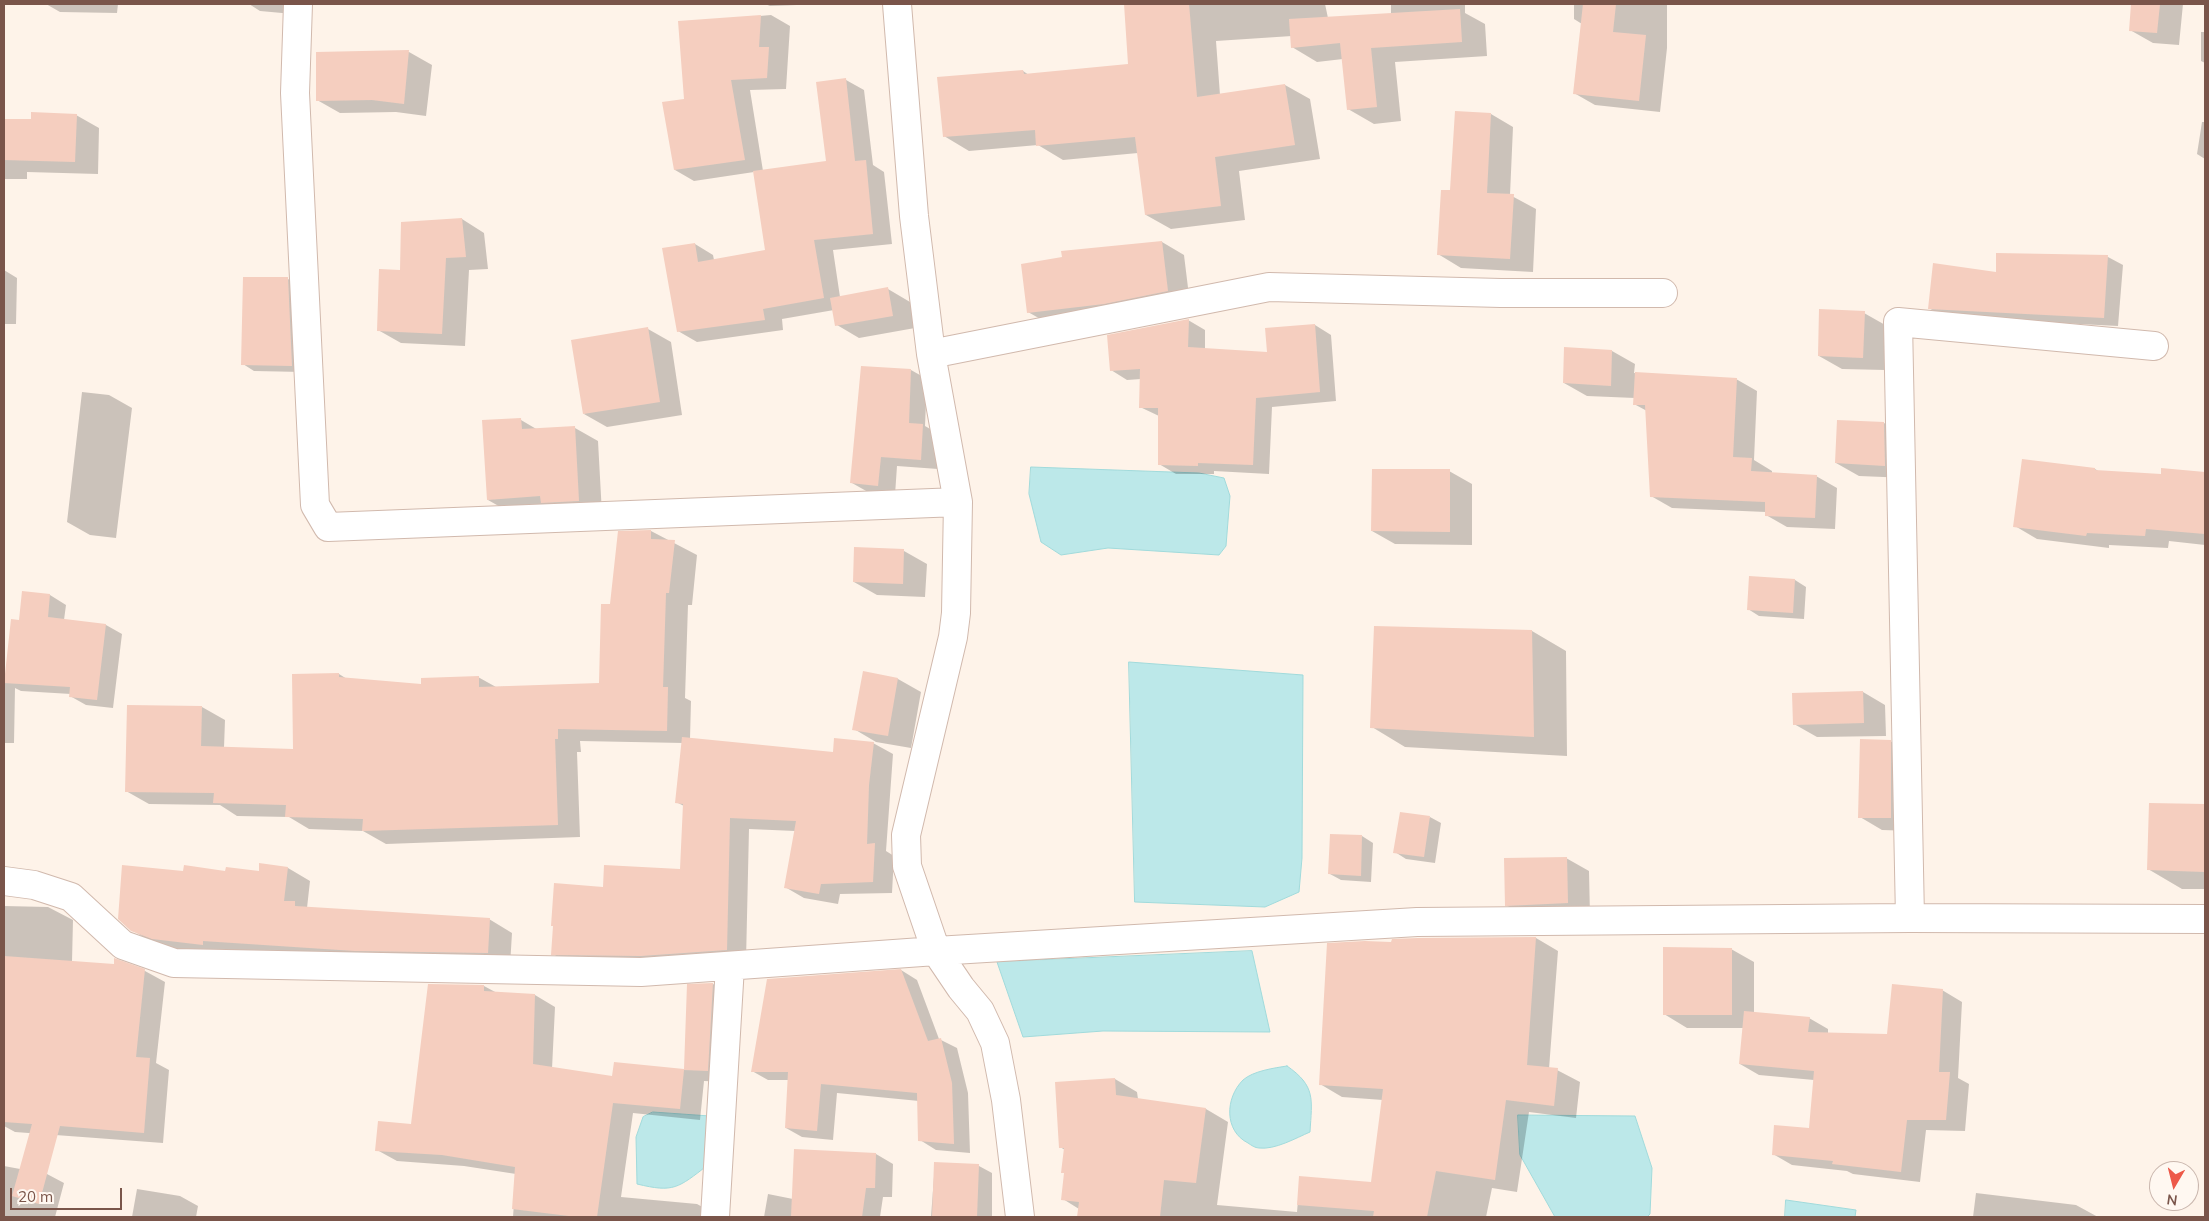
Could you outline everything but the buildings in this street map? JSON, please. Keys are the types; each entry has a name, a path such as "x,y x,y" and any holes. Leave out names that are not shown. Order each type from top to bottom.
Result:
{"street":[{"path":"298,4 295,93 315,505 328,527 958,502"},
{"path":"896,4 914,216 931,354 958,502 956,613 953,637 906,835 907,866 936,951 961,988 980,1011 995,1043 1006,1100 1020,1217"},
{"path":"931,354 1269,287 1501,293 1663,292"},
{"path":"1910,918 1898,322 2154,346"},
{"path":"4,881 34,885 71,896 123,945 174,963 641,972 936,951 1417,922 2205,918"},
{"path":"715,1217 730,966"}],"water":[{"path":"1031,467 1199,473 1224,478 1230,496 1226,546 1219,555 1108,548 1061,555 1041,542 1029,494"},
{"path":"1129,662 1303,675 1302,858 1299,892 1265,907 1135,902"},
{"path":"1252,951 1270,1032 1103,1031 1023,1037 997,962"},
{"path":"1287,1066 1308,1087 1311,1102 1310,1132 1272,1147 1255,1147 1240,1138 1231,1123 1230,1105 1233,1096 1243,1080 1252,1074"},
{"path":"653,1112 710,1116 708,1165 689,1179 668,1188 637,1184 636,1137 643,1117"},
{"path":"1518,1115 1635,1116 1652,1168 1650,1214 1647,1217 1555,1217 1520,1155"},
{"path":"1786,1200 1856,1210 1855,1217 1785,1217"}]}
